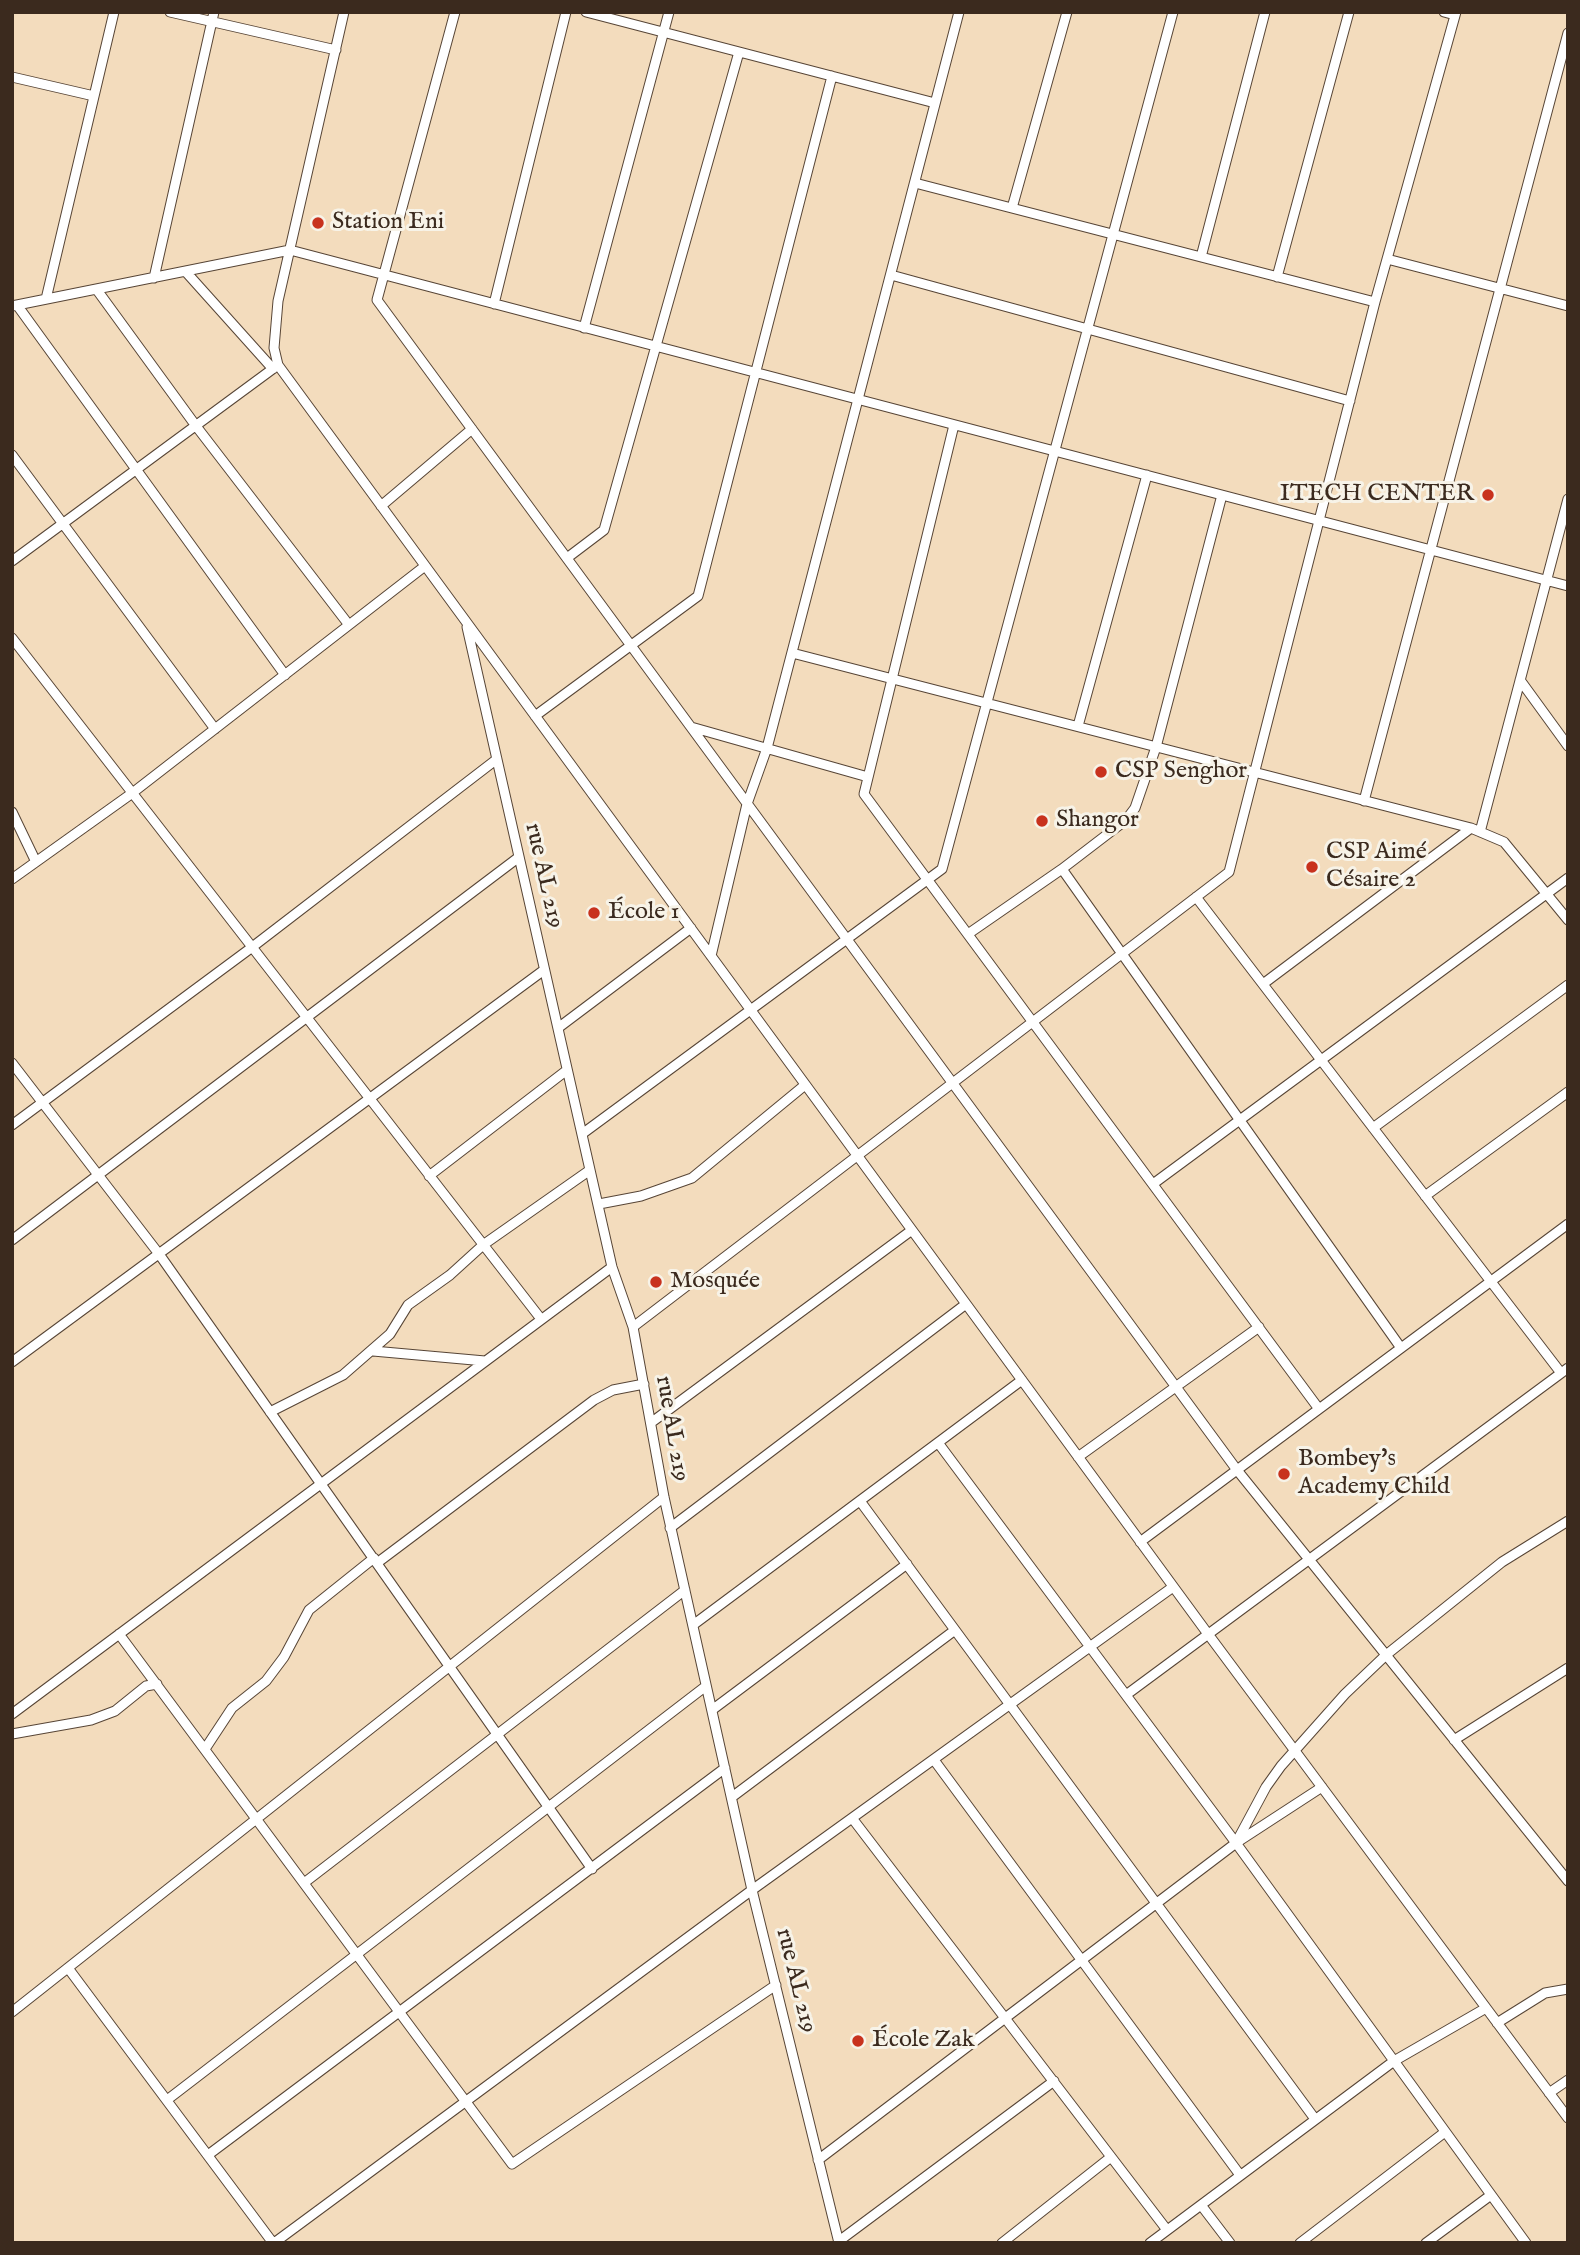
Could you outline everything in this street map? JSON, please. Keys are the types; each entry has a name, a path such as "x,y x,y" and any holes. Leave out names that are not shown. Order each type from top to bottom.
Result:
{"street":[{"path":"46,299 114,12"},
{"path":"170,12 213,17 336,50"},
{"path":"276,367 274,348 278,301 344,12"},
{"path":"455,12 377,300 1237,1470 1568,1881"},
{"path":"494,304 566,12"},
{"path":"586,12 936,103"},
{"path":"584,328 669,12"},
{"path":"711,956 747,804 767,748 959,12"},
{"path":"1012,208 1067,12"},
{"path":"582,1134 942,869 1173,12"},
{"path":"1201,257 1265,12"},
{"path":"1277,277 1349,12"},
{"path":"633,1327 1229,872 1375,302 1455,14 1444,12"},
{"path":"154,278 213,17"},
{"path":"1364,801 1433,551 1499,288 1568,33"},
{"path":"567,558 604,530 739,52"},
{"path":"536,716 698,596 832,76"},
{"path":"13,79 94,96"},
{"path":"915,183 1375,302"},
{"path":"285,675 137,469 15,306 290,250 1568,586"},
{"path":"1387,259 1568,306"},
{"path":"186,272 276,367 381,506 1173,1587 1568,2118"},
{"path":"891,275 1350,401"},
{"path":"97,290 196,426 349,625"},
{"path":"12,561 276,367"},
{"path":"954,425 864,793 1320,1409"},
{"path":"381,506 472,429"},
{"path":"12,455 215,729"},
{"path":"1077,726 1147,475"},
{"path":"968,934 1062,870 1131,815 1156,747 1222,495"},
{"path":"1263,984 1476,830 1520,680 1568,499"},
{"path":"12,879 131,794 425,566"},
{"name":"rue AL 219","path":"466,622 599,1203 611,1267 633,1327 670,1528 752,1890 839,2242"},
{"path":"12,638 541,1319"},
{"path":"792,653 1476,830 1504,842 1568,920"},
{"path":"1520,680 1568,746"},
{"path":"690,726 868,777"},
{"path":"12,1125 251,948 497,759"},
{"path":"12,812 36,862"},
{"path":"12,1240 519,857"},
{"path":"1062,870 1401,1348"},
{"path":"1153,1184 1568,878"},
{"path":"1126,1695 1564,1371 1490,1282 1196,897"},
{"path":"558,1028 691,928"},
{"path":"12,1362 544,970"},
{"path":"1373,1128 1568,985"},
{"path":"12,1063 159,1254 592,1869"},
{"path":"429,1176 567,1070"},
{"path":"599,1203 641,1196 692,1178 805,1085"},
{"path":"1425,1196 1568,1092"},
{"path":"270,1412 343,1375 390,1334 408,1306 450,1275 483,1245 590,1170"},
{"path":"1140,1542 1568,1224"},
{"path":"652,1422 912,1230"},
{"path":"12,1714 611,1267"},
{"path":"670,1528 966,1304"},
{"path":"1078,1457 1259,1327"},
{"path":"373,1351 485,1361"},
{"path":"692,1625 1022,1380"},
{"path":"205,1749 232,1708 266,1681 284,1657 309,1609 594,1400 612,1390 644,1384"},
{"path":"939,1444 1236,1843 1526,2243"},
{"path":"12,2012 664,1497"},
{"path":"860,1501 1315,2119"},
{"path":"1236,1843 1266,1787 1294,1750 1345,1694 1386,1655 1502,1562 1568,1521"},
{"path":"712,1710 907,1564"},
{"path":"68,1968 274,2243 752,1890 1173,1587"},
{"path":"304,1883 685,1590"},
{"path":"732,1797 955,1630"},
{"path":"119,1634 512,2164 776,1985"},
{"path":"1454,1740 1567,1670"},
{"path":"12,1734 91,1720 115,1712 146,1686 157,1684"},
{"path":"167,2100 706,1686"},
{"path":"934,1759 1240,2175"},
{"path":"208,2155 725,1768"},
{"path":"818,2160 1236,1843 1322,1787"},
{"path":"852,1818 1167,2230"},
{"path":"1497,2023 1545,1993 1568,1989"},
{"path":"1150,2243 1394,2061 1486,2008"},
{"path":"1549,2093 1568,2080"},
{"path":"839,2242 1054,2081"},
{"path":"1300,2243 1446,2132"},
{"path":"1002,2243 1111,2157"},
{"path":"1426,2243 1491,2195"},
{"path":"1201,2205 1230,2243"}],"place":[{"name":"Station Eni","path":"318,223"},
{"name":"ITECH CENTER","path":"1488,495"},
{"name":"CSP Senghor","path":"1101,772"},
{"name":"Shangor","path":"1042,821"},
{"name":"CSP Aimé Césaire 2","path":"1312,867"},
{"name":"École 1","path":"594,913"},
{"name":"Mosquée","path":"656,1282"},
{"name":"Bombey's Academy Child","path":"1284,1474"},
{"name":"École Zak","path":"858,2041"}]}
